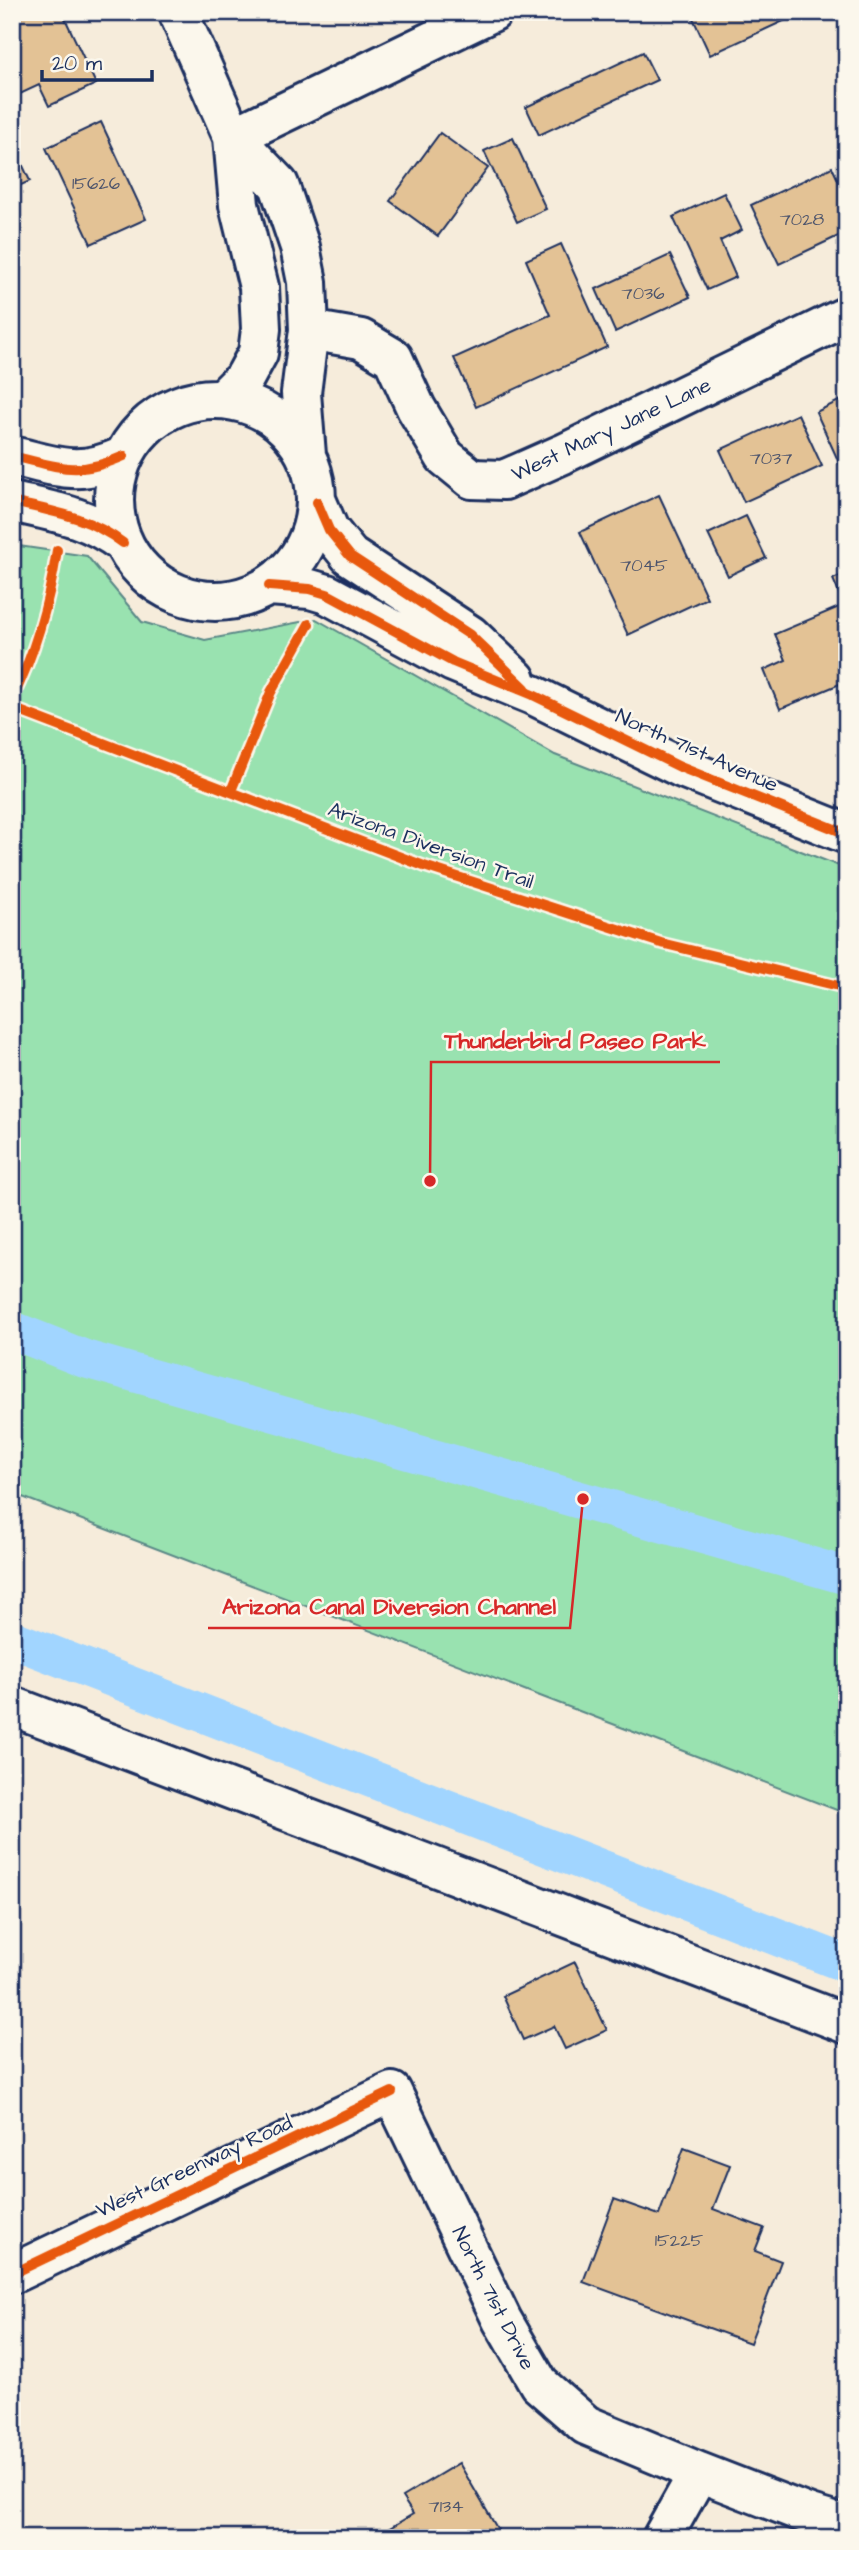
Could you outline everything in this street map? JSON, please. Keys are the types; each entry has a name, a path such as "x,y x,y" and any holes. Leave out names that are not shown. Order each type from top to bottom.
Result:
{"street":[{"name":"North 71st Avenue","path":"177,12 233,137 239,205 259,287 261,330 258,353 245,377 223,399"},
{"path":"233,137 492,12"},
{"name":"North 71st Avenue","path":"233,137 279,185 300,247 307,282 309,330 301,393 306,455"},
{"name":"West Mary Jane Lane","path":"309,330 361,339 393,358 416,408 445,457 472,479 504,480 847,316"},
{"name":"North 71st Avenue","path":"223,399 248,404 272,415 292,433 306,455 314,477 317,502 313,527 303,550 288,570 269,586 237,599 203,601 170,591 143,571 123,544 115,515 115,485 124,456 141,432 164,412 192,401 223,399"},
{"path":"12,456 68,469 81,469 99,467 124,456"},
{"path":"12,502 83,519 105,530 123,544"},
{"name":"North 71st Avenue","path":"317,502 329,530 351,556 470,635 533,695"},
{"name":"North 71st Avenue","path":"269,586 310,589 327,594 453,662 533,695 680,767 847,834"},
{"path":"12,1706 847,2024"},
{"name":"West Greenway Road","path":"12,2274 392,2092"},
{"name":"North 71st Drive","path":"392,2092 502,2320 539,2384 586,2425 810,2515 847,2526"},
{"path":"662,2538 699,2472"}],"path":[{"path":"12,699 27,669 41,629 57,550"},
{"path":"231,791 271,692 309,624"},
{"path":"218,786 244,796"}],"green space":[{"path":"12,545 87,556 142,622 205,640 316,619 555,755 847,869 847,1814 12,1493"}],"building":[{"path":"12,12 62,12 96,84 49,106 39,85 20,94 12,78"},
{"path":"803,12 710,55 691,14"},
{"path":"643,52 657,80 539,135 526,107"},
{"path":"101,122 146,219 91,244 46,148"},
{"path":"440,133 488,168 438,236 390,201"},
{"path":"513,138 546,209 517,222 484,151"},
{"path":"12,142 30,181 12,189"},
{"path":"832,167 847,199 847,232 779,264 751,205"},
{"path":"724,193 742,230 720,241 736,277 707,290 673,217"},
{"path":"561,244 607,347 476,407 454,358 550,315 526,260"},
{"path":"670,255 690,297 615,332 596,289"},
{"path":"847,397 847,480 816,412"},
{"path":"798,414 822,466 744,502 720,450"},
{"path":"659,495 707,598 628,635 580,532"},
{"path":"746,516 766,558 728,576 708,534"},
{"path":"847,573 847,681 780,709 764,670 786,660 775,634 844,605 833,579"},
{"path":"575,1962 607,2030 565,2049 554,2026 523,2040 503,1996"},
{"path":"684,2148 730,2165 713,2209 764,2228 755,2251 781,2261 750,2343 583,2282 614,2199 659,2215"},
{"path":"459,2463 498,2530 485,2538 373,2538 413,2514 402,2497"}],"waterway":[{"path":"12,1330 85,1359 847,1576"},
{"path":"12,1639 847,1964"}],"cycle path":[{"path":"12,456 68,468 93,466 124,456"},
{"path":"12,502 83,521 123,543"},
{"path":"317,502 329,530 350,556 470,635 525,688"},
{"path":"12,699 41,626 57,550"},
{"path":"269,586 310,589 327,594 453,662 533,695 680,767 847,834"},
{"path":"231,791 271,692 309,624"},
{"name":"Arizona Diversion Trail","path":"12,708 424,866 661,943 847,988"},
{"path":"12,2274 392,2092"}],"place":[{"name":"Thunderbird Paseo Park","path":"430,1181"},
{"name":"Arizona Canal Diversion Channel","path":"583,1499"}]}
